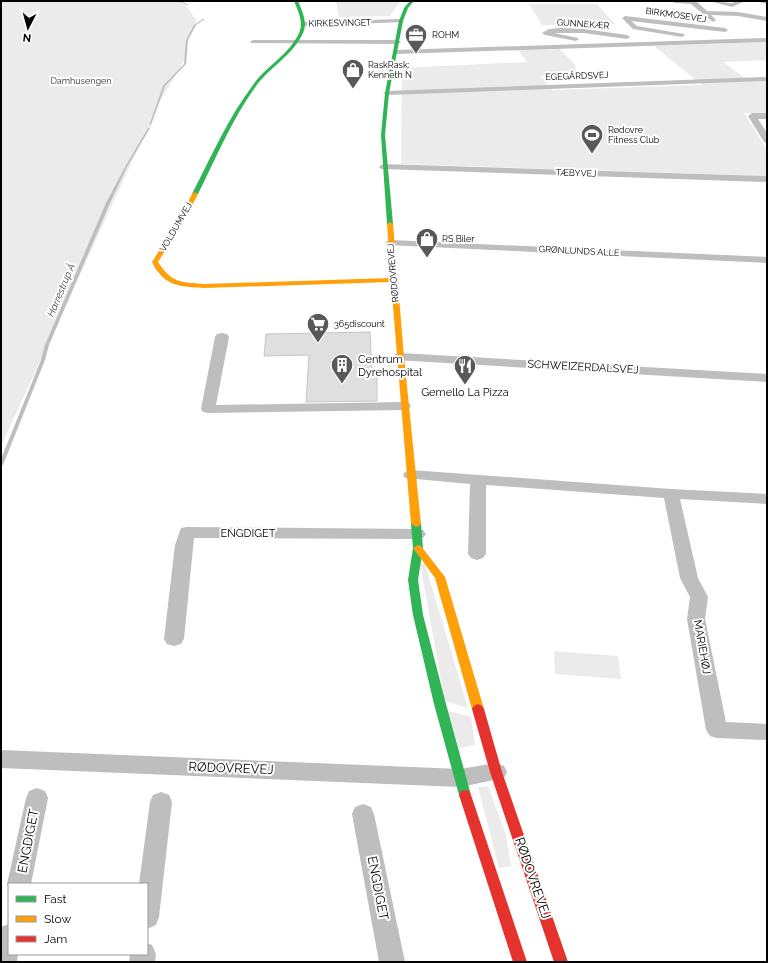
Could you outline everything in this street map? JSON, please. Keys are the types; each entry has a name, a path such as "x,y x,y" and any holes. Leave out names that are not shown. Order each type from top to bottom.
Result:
{"street":[{"name":"KIRKESVINGET","path":"296,1 302,16 303,24 401,21"},
{"name":"RØDOVREVEJ","path":"412,1 406,8 401,21 387,93 383,135 384,167 404,406 417,541 412,580 418,615 460,778 520,962"},
{"name":"BIRKMOSEVEJ","path":"675,1 692,2 704,16 715,21 729,23"},
{"name":"BIRKMOSEVEJ","path":"712,1 732,5 740,2"},
{"path":"761,1 767,2"},
{"name":"BIRKMOSEVEJ","path":"704,16 738,14 767,19"},
{"name":"BIRKMOSEVEJ","path":"627,15 725,30"},
{"name":"GUNNEKÆR","path":"627,15 632,27 707,39 713,42"},
{"name":"BIRKMOSEVEJ","path":"715,21 738,41"},
{"name":"VOLDUMVEJ","path":"303,24 295,42 256,84 243,102 181,222 155,262 163,275 172,281 188,285 204,286 394,280"},
{"name":"GUNNEKÆR","path":"602,46 596,42 545,33 550,31 585,31 650,41 654,44"},
{"name":"GUNNEKÆR","path":"518,40 548,45 550,47"},
{"name":"GUNNEKÆR","path":"396,52 767,40"},
{"path":"253,42 398,42"},
{"name":"EGEGÅRDSVEJ","path":"387,93 767,79"},
{"path":"767,116 752,116 767,140"},
{"name":"TÆBYVEJ","path":"384,167 764,179"},
{"path":"764,179 767,192"},
{"name":"GRØNLUNDS ALLE","path":"391,243 767,260"},
{"path":"222,337 208,409 404,406"},
{"name":"SCHWEIZERDALSVEJ","path":"400,357 767,378"},
{"path":"411,475 671,494 767,499"},
{"path":"477,554 478,479"},
{"name":"MARIEHØJ","path":"671,494 689,578 699,597 696,619 717,730 767,732"},
{"name":"ENGDIGET","path":"174,639 183,552 187,532 417,541"},
{"name":"RØDOVREVEJ","path":"417,541 440,577 496,772 561,962"},
{"name":"RØDOVREVEJ","path":"1,759 460,778 496,772"},
{"name":"ENGDIGET","path":"19,883 37,798"},
{"path":"148,910 161,802"},
{"name":"ENGDIGET","path":"363,814 392,962"},
{"path":"4,962 8,941"}],"green space":[{"name":"Damhusengen","path":"1,1 177,1 186,6 197,21 188,36 184,61 159,103 1,446"},
{"path":"336,1 400,1 390,16 339,17"},
{"path":"529,4 597,4 615,24 542,25"},
{"path":"767,42 767,60 723,62 745,78 767,80 767,113 744,113 767,150 767,176 401,164 402,68 527,62 518,50 560,49 576,66 575,68 581,75 541,76 552,90 702,85 654,46"},
{"path":"420,564 425,564 468,708 445,701"},
{"path":"554,651 618,656 621,679 555,674"},
{"path":"448,711 471,717 475,745 459,748"},
{"path":"488,786 506,835 511,866 499,868 478,787"}],"building":[{"path":"370,332 372,372 377,372 377,401 306,402 309,355 264,356 266,334"}],"waterway":[{"name":"Harrestrup Å","path":"178,1 188,5"},
{"name":"Harrestrup Å","path":"150,125 164,86 185,64 187,40 195,25 204,19"},
{"name":"Harrestrup Å","path":"1,465 43,360 47,345 108,203 126,167 149,128"}],"traffic: fast":[{"path":"195,194 230,125 254,86 259,79 285,55 297,41 301,33 303,21 296,1"},
{"path":"390,224 383,135 387,93 401,21 406,8 412,1"},
{"path":"416,524 418,548 413,580 418,615 465,795"}],"traffic: slow":[{"path":"195,194 181,221 155,262 162,273 171,280 182,284 204,286 394,280"},
{"path":"390,224 400,357 416,524"},
{"path":"418,548 440,577 478,709"}],"traffic: jam":[{"path":"478,709 496,772 561,962"},
{"path":"465,795 520,962"}],"place":[{"name":"ROHM","path":"416,54"},
{"name":"RaskRask: Kenneth N","path":"353,90"},
{"name":"Rødovre Fitness Club","path":"592,154"},
{"name":"RS Biler","path":"427,258"},
{"name":"365discount","path":"318,344"},
{"name":"Centrum Dyrehospital","path":"342,384"},
{"name":"Gemello La Pizza","path":"465,386"}]}
